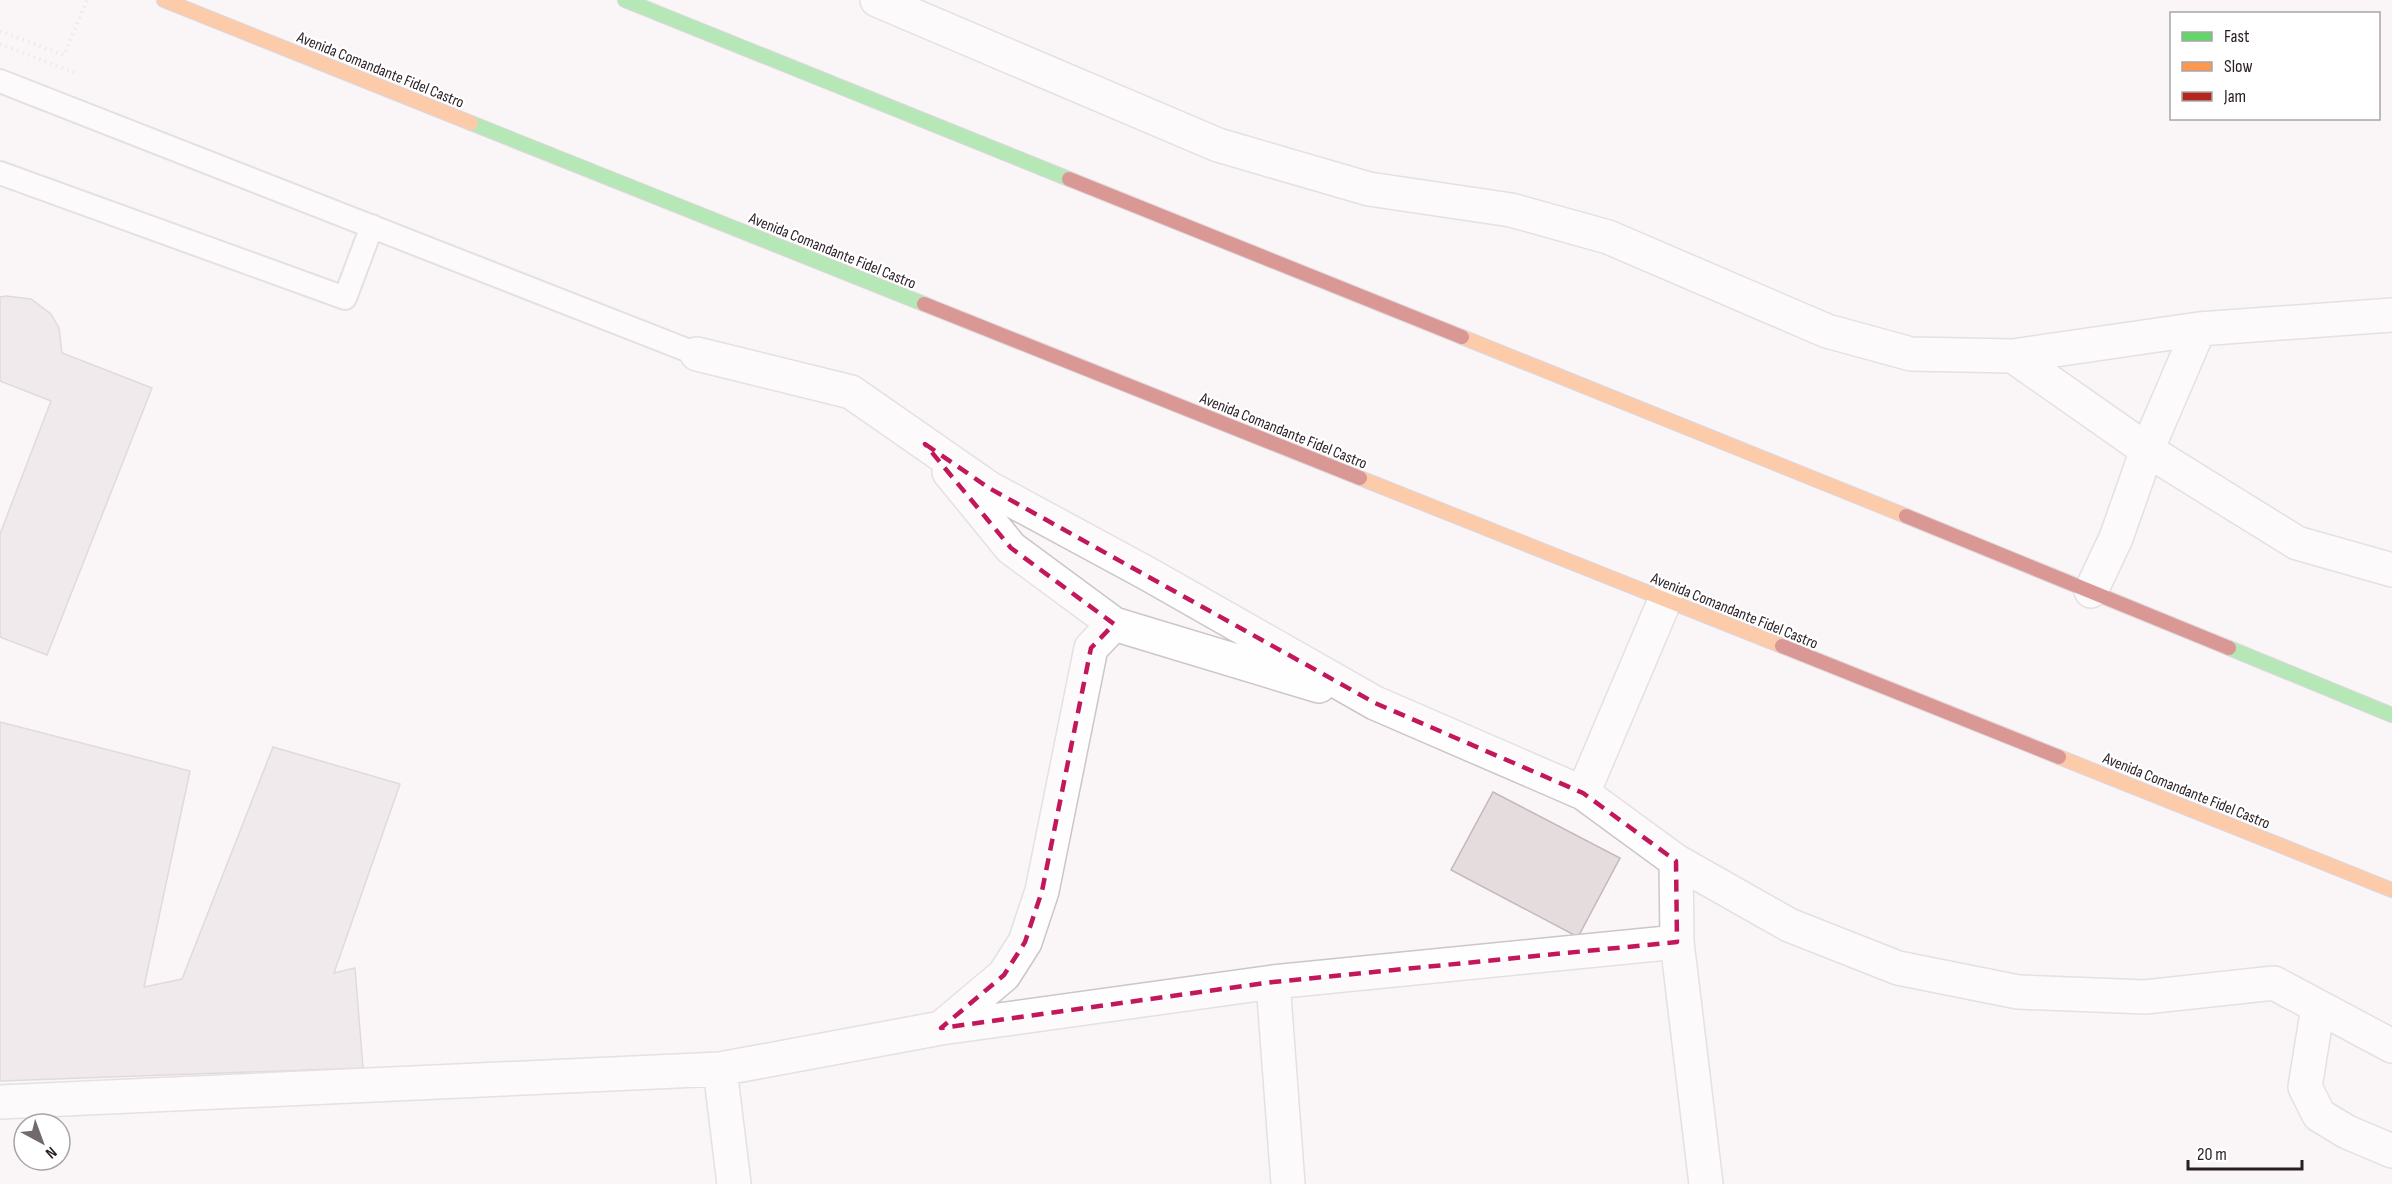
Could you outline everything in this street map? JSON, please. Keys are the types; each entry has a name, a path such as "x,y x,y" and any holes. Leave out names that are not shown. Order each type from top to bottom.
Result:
{"highway":[{"name":"Avenida Comandante Fidel Castro","path":"164,0 2392,890"},
{"path":"625,0 2091,591 2392,715"}],"street":[{"path":"877,0 1218,145 1369,189 1511,210 1608,237 1827,332 1911,354 2013,356 2199,329 2392,315"},
{"path":"2091,591 2116,538 2147,450 2199,329"},
{"path":"697,354 851,392 989,488 1148,574 1376,703 1583,793 1676,861 1789,925 1898,968 2018,992 2133,997 2274,983 2392,1046"},
{"path":"2013,356 2147,450 2297,543 2392,570"},
{"path":"925,444 1011,548 1114,624 1376,703"},
{"path":"1583,793 1665,600"},
{"path":"941,1028 1004,975 1025,942 1042,891 1091,648 1114,624"},
{"path":"1676,861 1677,942 1706,1184"},
{"path":"0,1102 720,1069 941,1028 1273,982 1677,942"},
{"path":"1273,982 1288,1184"},
{"path":"2318,1007 2305,1087 2309,1096 2319,1115 2348,1132 2392,1151"},
{"path":"720,1069 734,1184"}],"lane":[{"path":"0,81 697,354"},
{"path":"0,173 345,298 372,226"}],"path":[{"path":"0,31 64,55 87,0"},
{"path":"0,44 76,73"}],"highlighted area":[{"path":"925,444 989,488 1375,703 1583,793 1676,861 1677,942 1273,982 941,1028 1004,975 1025,942 1042,891 1091,648 1114,624 1011,548"}],"building":[{"path":"0,297 31,299 51,314 59,328 62,353 152,388 47,655 0,637 0,534 51,401 0,381"},
{"path":"0,722 190,771 144,987 182,979 273,747 400,784 334,973 355,968 363,1068 0,1081"},
{"path":"1493,792 1620,858 1578,937 1451,870"}],"traffic: fast":[{"path":"625,0 1069,179"},
{"path":"471,123 924,304"},
{"path":"2229,648 2392,715"}],"traffic: slow":[{"path":"164,0 471,123"},
{"path":"1462,337 1906,516"},
{"path":"1360,478 1782,646"},
{"path":"2059,757 2392,890"}],"traffic: jam":[{"path":"1069,179 1462,337"},
{"path":"924,304 1360,478"},
{"path":"1906,516 2229,648"},
{"path":"1782,646 2059,757"}]}
